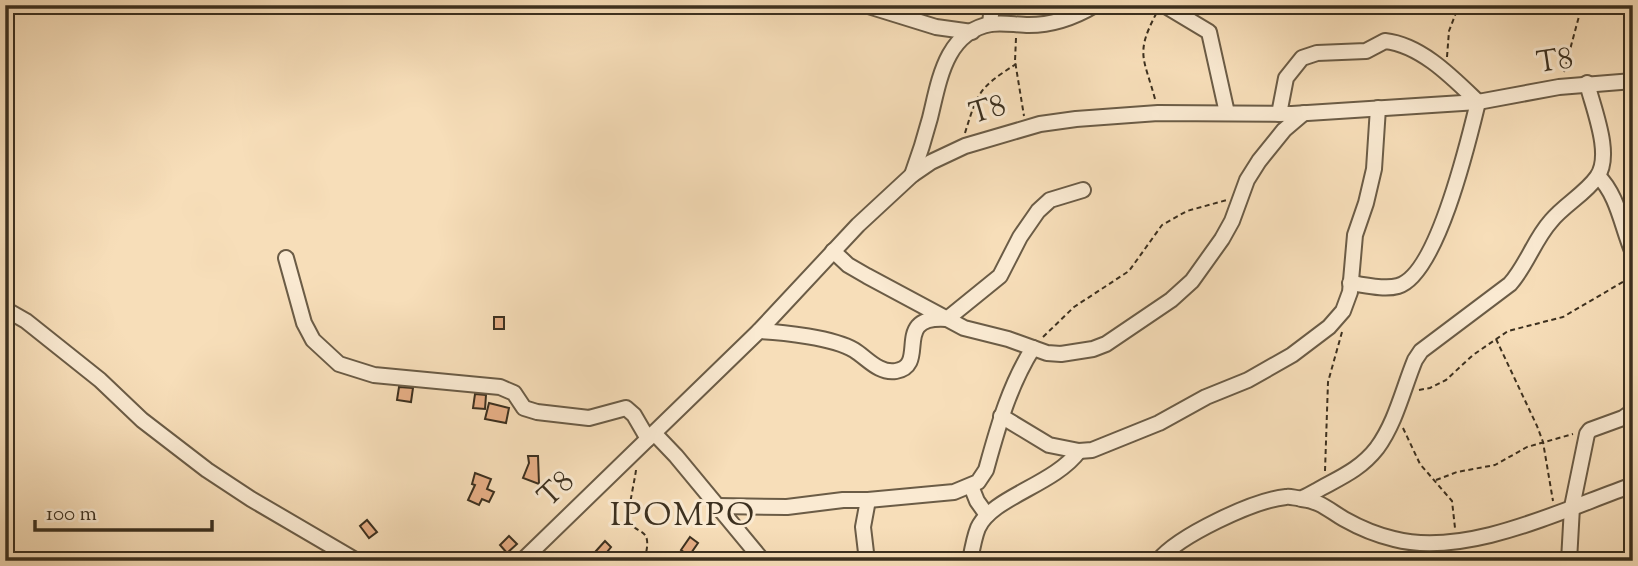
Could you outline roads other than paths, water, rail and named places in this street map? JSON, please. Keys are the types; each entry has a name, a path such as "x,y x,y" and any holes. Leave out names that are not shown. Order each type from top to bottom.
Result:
{"street":[{"path":"865,5 936,27 972,32"},
{"path":"990,24 992,5"},
{"path":"912,175 943,64 972,32 990,24 1051,23 1095,5"},
{"path":"1160,9 1209,32 1227,113"},
{"path":"1279,114 1286,78 1306,55 1359,52 1385,41 1405,45 1445,72 1478,102 1459,178 1433,241 1415,273 1400,286 1380,287 1350,283"},
{"name":"T8","path":"522,561 760,331 858,225 912,175 961,147 1025,128 1076,119 1158,113 1305,113 1478,102 1587,83 1633,81"},
{"path":"1301,499 1345,476 1366,459 1381,442 1421,351 1510,284 1519,275 1549,223 1598,176 1604,153 1587,83"},
{"path":"1001,416 1049,445 1079,451 1092,450 1159,423 1206,397 1248,380 1299,350 1342,314 1350,292 1355,235 1372,179 1378,108"},
{"path":"833,251 848,265 964,328 1061,354 1093,349 1106,344 1182,292 1223,239 1251,174 1274,141 1305,113"},
{"path":"1598,176 1613,197 1633,253"},
{"path":"760,331 842,344 880,369 895,372 906,367 911,361 914,331 919,325 932,318 947,319 1000,276 1020,237 1038,211 1051,200 1083,190"},
{"path":"286,258 304,323 313,340 339,364 373,375 500,387 514,393 524,408 548,414 589,418 626,408 718,506 763,561"},
{"path":"5,309 26,321 100,380 148,425 207,470 357,561"},
{"path":"718,506 787,507 954,492 971,486 978,482 986,470 1001,416 1019,368 1033,348"},
{"path":"1569,561 1572,507 1581,458 1590,430 1623,418 1633,411"},
{"path":"970,561 978,528 988,516 1014,497 1063,469 1079,451"},
{"path":"1158,561 1174,546 1227,517 1288,496 1314,499 1345,520 1382,536 1413,544 1432,545 1483,536 1633,485"},
{"path":"971,486 977,501 988,516"},
{"path":"867,561 863,527 868,500"}],"district":[{"name":"IPOMPO","path":"683,517"}]}
